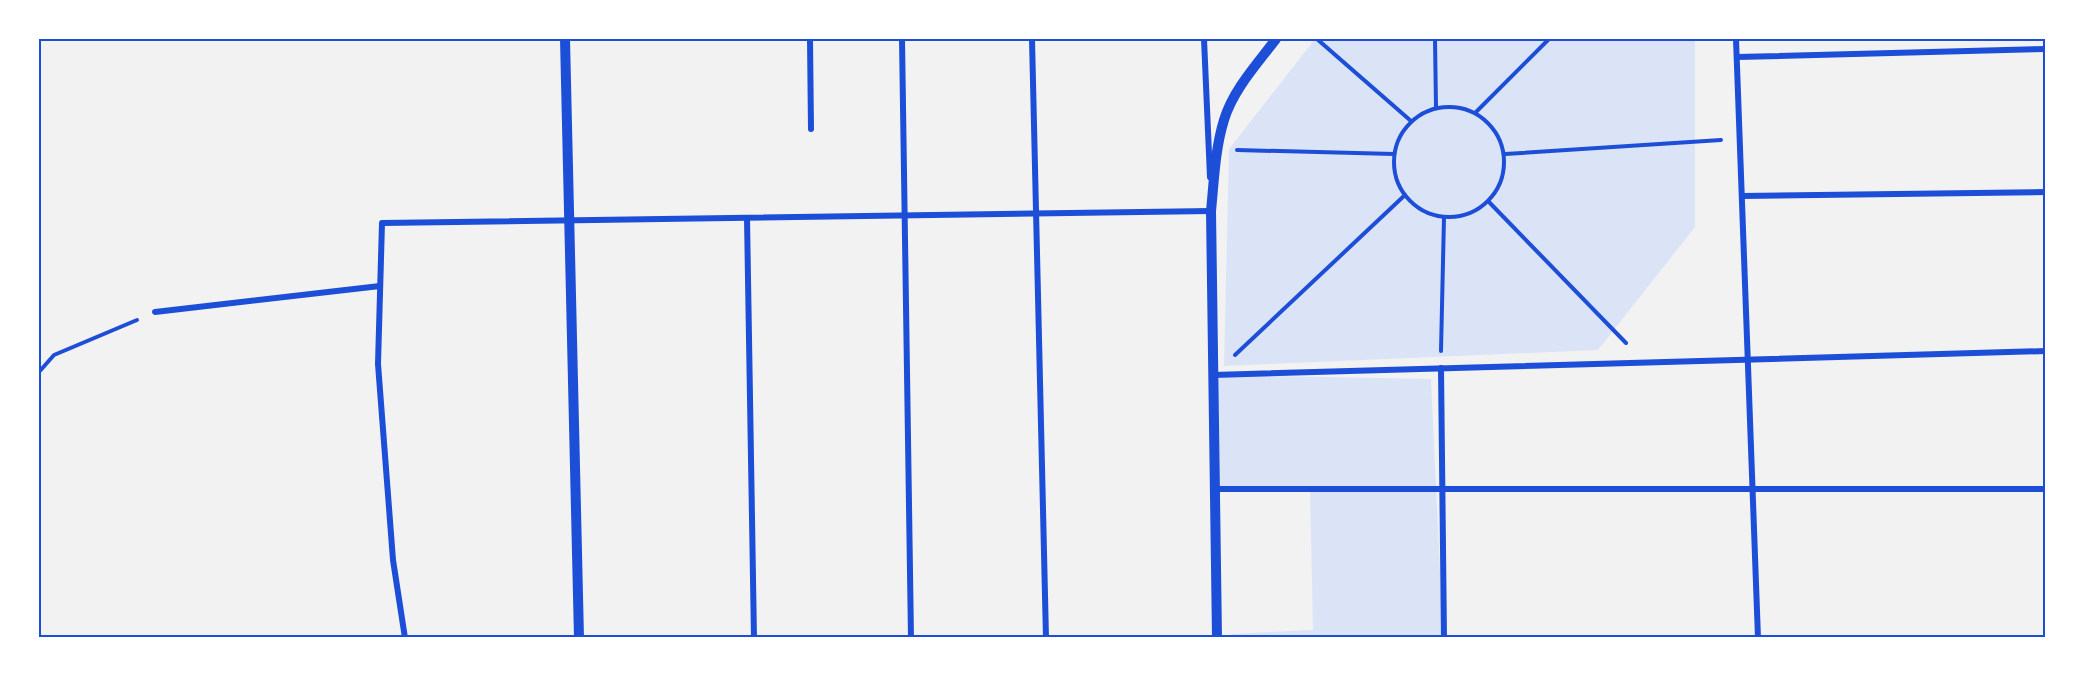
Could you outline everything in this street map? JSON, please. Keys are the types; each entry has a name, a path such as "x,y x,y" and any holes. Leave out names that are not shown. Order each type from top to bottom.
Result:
{"street":[{"path":"565,39 579,638"},
{"path":"810,39 811,129"},
{"path":"902,39 911,638"},
{"path":"1032,39 1046,638"},
{"path":"1204,39 1211,211 1217,638"},
{"path":"1211,211 1218,148 1224,120 1234,97 1276,39"},
{"path":"1736,39 1758,638"},
{"path":"1737,57 2046,50"},
{"path":"1742,196 2046,192"},
{"path":"405,638 393,560 379,376 382,222 1211,211"},
{"path":"747,218 754,638"},
{"path":"155,312 380,286"},
{"path":"1213,375 2046,351"},
{"path":"1441,368 1444,638"},
{"path":"1215,489 2046,489"}],"path":[{"path":"1317,39 1411,121"},
{"path":"1435,39 1436,107"},
{"path":"1476,112 1548,39"},
{"path":"1436,107 1476,112 1496,130 1505,154 1503,180 1489,202 1468,215 1444,217 1422,211 1405,195 1395,176 1394,154 1399,135 1411,121 1436,107"},
{"path":"1505,154 1740,139"},
{"path":"1218,148 1394,154"},
{"path":"1213,375 1405,195"},
{"path":"1489,202 1614,329 1643,363"},
{"path":"1441,368 1444,217"},
{"path":"39,372 54,355 155,312"}],"shaded area":[{"path":"1315,39 1695,39 1695,227 1598,350 1224,366 1229,149"},
{"path":"1213,375 1431,379 1443,638 1232,638 1232,634 1313,630 1310,489 1215,489"}]}
